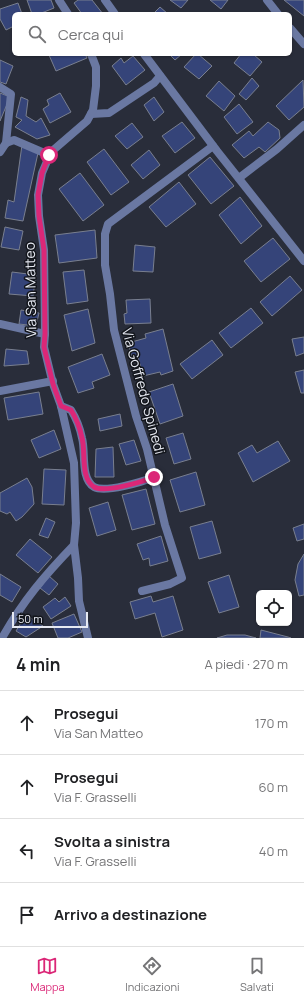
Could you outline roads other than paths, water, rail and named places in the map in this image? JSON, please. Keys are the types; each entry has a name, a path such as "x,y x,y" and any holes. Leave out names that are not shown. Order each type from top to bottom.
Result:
{"street":[{"path":"59,0 67,12"},
{"path":"105,0 114,12"},
{"path":"267,0 276,12"},
{"path":"292,30 304,44"},
{"name":"Via San Matteo","path":"88,638 79,601 74,545 76,523 75,468 70,438 44,347 44,250 39,216 38,195 42,173 49,155 87,121 93,110 96,86 96,67 93,56"},
{"path":"145,56 304,261"},
{"path":"91,114 109,113 161,78"},
{"path":"0,87 11,94 6,143 0,152"},
{"path":"239,178 277,149 304,125"},
{"path":"6,143 14,140 49,155"},
{"name":"Via Goffredo Spinedi","path":"142,591 170,584 182,578 165,525 154,477 118,350 105,265 105,234 108,224 214,146"},
{"path":"0,324 45,334"},
{"path":"0,391 53,381"},
{"path":"61,406 71,410 75,417 83,439 86,477 93,487 104,489 135,484 154,477"},
{"path":"2,638 16,613 39,582 74,545"}]}
